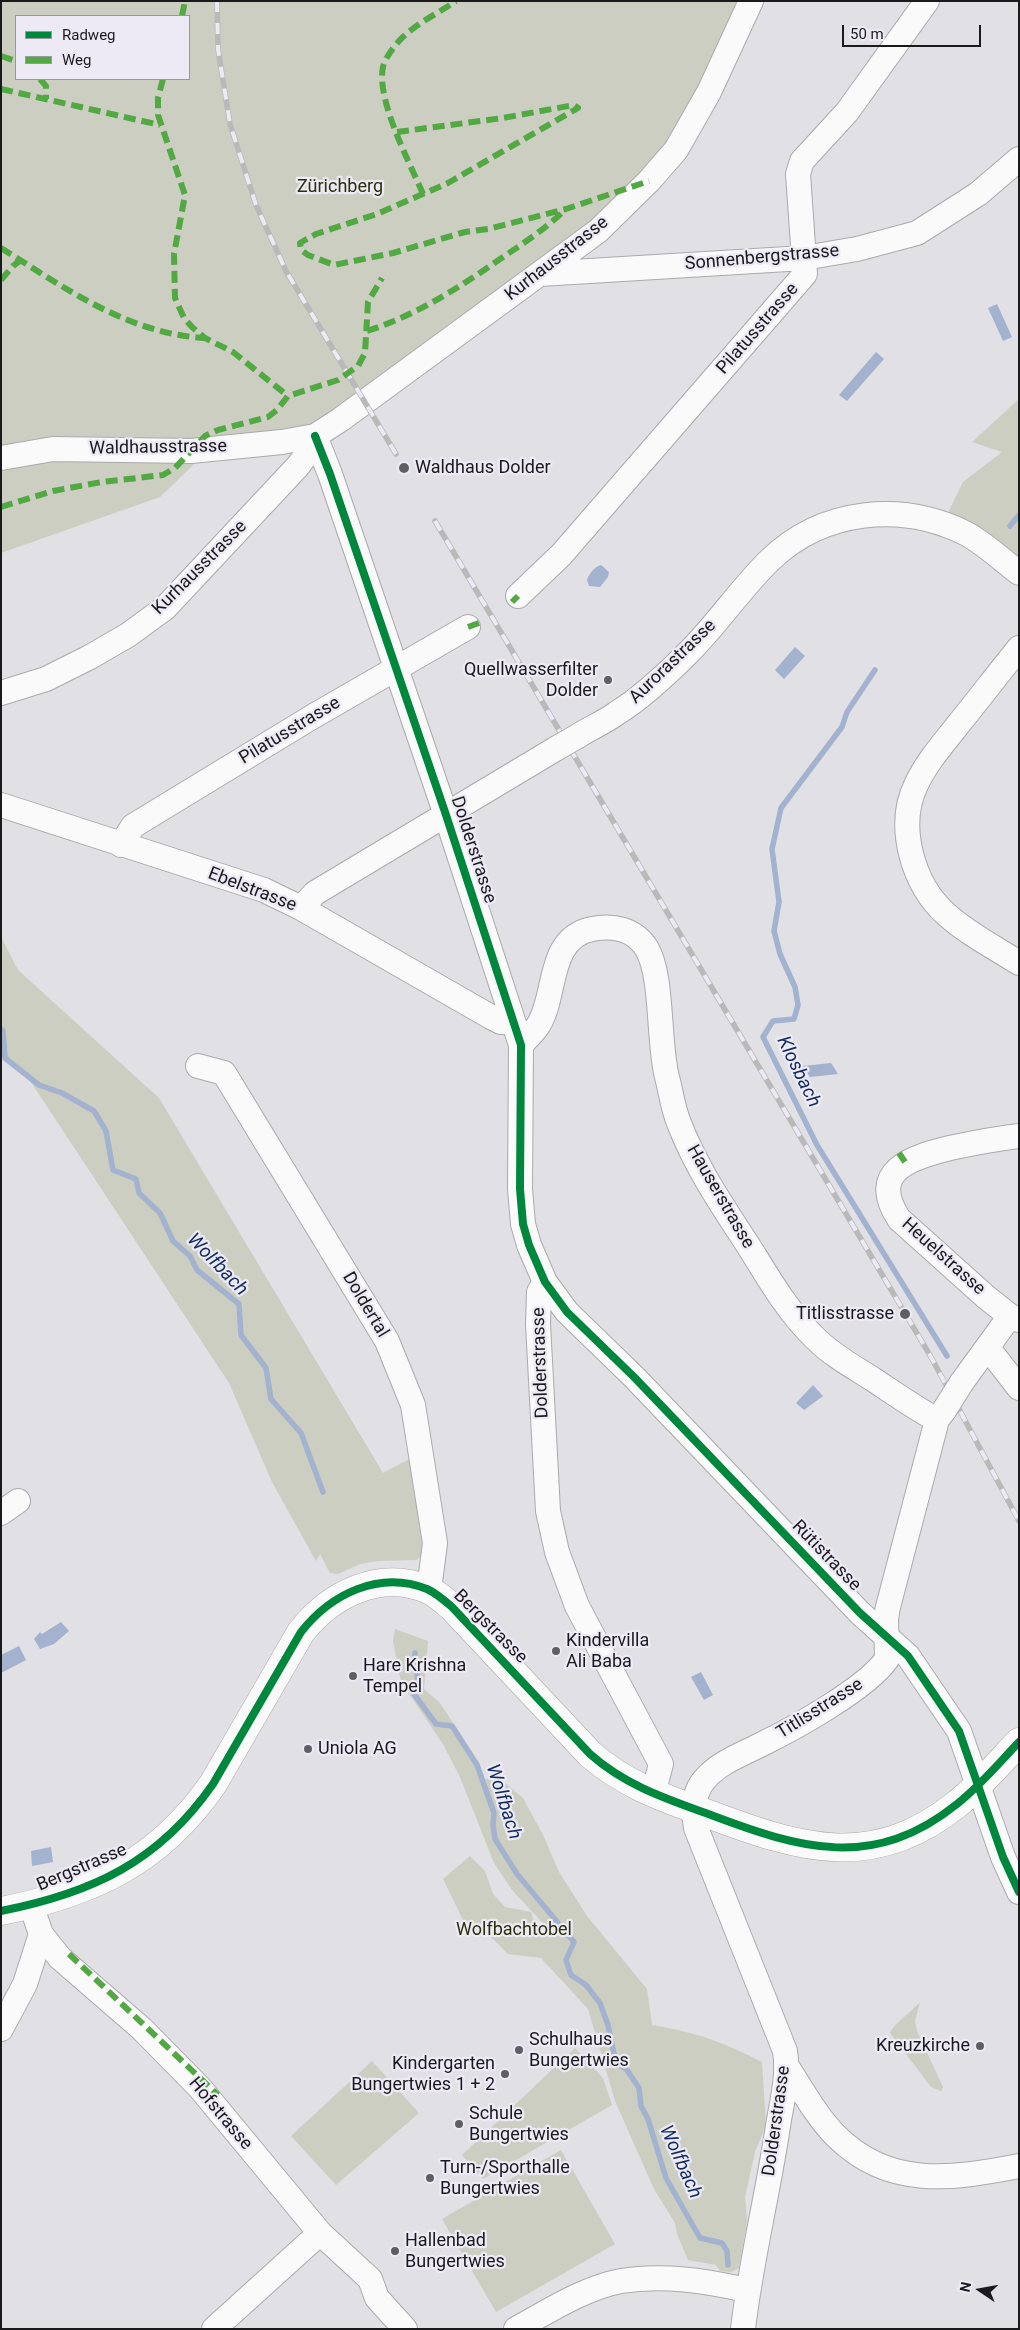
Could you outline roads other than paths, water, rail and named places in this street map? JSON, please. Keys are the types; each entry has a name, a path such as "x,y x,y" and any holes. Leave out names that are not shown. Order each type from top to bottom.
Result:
{"main road":[{"name":"Bergstrasse","path":"1,1911 31,1905 65,1894 134,1864 162,1843 186,1820 214,1784 301,1632 316,1614 334,1600 370,1584 406,1583 429,1590 452,1607 590,1754 609,1771 653,1794 795,1844 837,1849 878,1844 907,1835 958,1804 1019,1742"}],"street":[{"name":"Kurhausstrasse","path":"1,693 46,679 90,657 128,635 165,608 302,462 309,452 315,436 598,231 676,150 709,92 751,1"},
{"name":"Pilatusstrasse","path":"518,596 561,555 794,289 805,274 798,174 802,161 847,112 927,1"},
{"name":"Sonnenbergstrasse","path":"540,274 804,258 857,250 917,233 978,194 1019,160"},
{"name":"Waldhausstrasse","path":"1,458 54,449 191,452 282,442 315,436"},
{"name":"Dolderstrasse","path":"315,436 446,815 521,1045 520,1189 523,1224 529,1245 545,1282 539,1292 538,1324 548,1511 557,1552 577,1606 661,1764 653,1794"},
{"path":"302,462 326,464"},
{"name":"Aurorastrasse","path":"302,908 315,893 619,712 665,674 690,650 770,560 808,532 856,515 899,514 944,524 969,535 1019,573"},
{"name":"Pilatusstrasse","path":"121,845 133,826 395,668 468,627"},
{"path":"1019,648 935,754 915,786 908,818 909,848 918,874 929,896 946,915 1019,963"},
{"name":"Ebelstrasse","path":"1,805 264,890 302,908 491,1017 501,1022 513,1021"},
{"name":"Hauserstrasse","path":"521,1045 540,1023 558,960 565,945 576,935 590,929 621,928 635,935 647,950 654,968 664,1065 678,1122 703,1175 776,1291 799,1322 817,1341 846,1363 898,1398 941,1414"},
{"name":"Doldertal","path":"198,1066 224,1073 387,1341 413,1405 424,1465 434,1543 429,1590"},
{"name":"Heuelstrasse","path":"1015,1318 899,1218 890,1205 889,1190 893,1175 898,1168 918,1156 984,1140 1019,1136"},
{"name":"Rütistrasse","path":"545,1282 567,1312 634,1377 860,1613 908,1656 958,1731 979,1784 1003,1857 1019,1892"},
{"name":"Titlisstrasse","path":"693,1808 705,1778 722,1764 799,1726 880,1670 887,1659 888,1608 941,1414 988,1348 1015,1318"},
{"path":"988,1348 1019,1388"},
{"name":"Dolderstrasse","path":"693,1808 696,1828 785,2051 788,2068 747,2290 743,2329"},
{"name":"Hofstrasse","path":"31,1905 41,1934 60,1958 142,2029 200,2088 320,2233 370,2280 377,2298 405,2329"},
{"path":"1,2029 25,1984 41,1934"},
{"path":"788,2068 822,2120 836,2136 876,2165 902,2174 940,2178 975,2175 1019,2166"},
{"path":"214,2329 320,2233"},
{"path":"516,2329 579,2295 620,2281 661,2277 747,2290"}],"water":[{"path":"997,304 1012,337 1003,341 988,308"},
{"path":"876,352 884,359 847,401 839,395"},
{"path":"601,565 609,572 608,577 600,587 589,586 587,580 589,575"},
{"path":"795,647 805,656 784,679 775,670"},
{"path":"831,1063 838,1074 810,1077 803,1066"},
{"path":"813,1385 823,1396 804,1410 796,1403"},
{"path":"61,1622 69,1631 54,1644 40,1649 34,1639 40,1632 42,1634"},
{"path":"19,1646 26,1660 1,1673 1,1655"},
{"path":"701,1672 713,1695 704,1700 691,1677"},
{"path":"51,1847 53,1862 32,1866 31,1851"}],"waterway":[{"name":"Klosbach","path":"1010,526 1019,515"},
{"name":"Klosbach","path":"875,670 847,712 842,727 781,808 772,849 779,902 774,931 780,954 795,987 798,1005 794,1019 773,1021 763,1037 817,1145 947,1356"},
{"name":"Wolfbach","path":"1,1029 3,1031 5,1058 39,1085 62,1093 94,1111 106,1131 113,1170 136,1179 139,1193 160,1213 173,1241 190,1256 197,1270 239,1304 241,1335 266,1368 271,1399 301,1433 323,1492"},
{"name":"Wolfbach","path":"415,1653 418,1679 414,1694 436,1724 452,1726 477,1765 494,1813 495,1839 517,1874 574,1942 566,1960 571,1975 586,1985 600,2003 608,2025 614,2054 619,2064 627,2070 639,2088 641,2106 648,2119 666,2178 700,2238 722,2243 727,2251 728,2265"}],"railway":[{"path":"217,1 218,49 230,124 256,205 286,271 396,454"},
{"path":"435,521 931,1357 1019,1521"}],"place":[{"name":"Waldhaus Dolder","path":"404,468"},
{"name":"Quellwasserfilter Dolder","path":"608,680"},
{"name":"Titlisstrasse","path":"905,1314"},
{"name":"Kindervilla Ali Baba","path":"556,1651"},
{"name":"Hare Krishna Tempel","path":"353,1676"},
{"name":"Uniola AG","path":"308,1749"},
{"name":"Kreuzkirche","path":"980,2046"},
{"name":"Schulhaus Bungertwies","path":"519,2050"},
{"name":"Kindergarten Bungertwies 1 + 2","path":"505,2074"},
{"name":"Schule Bungertwies","path":"459,2124"},
{"name":"Turn-/Sporthalle Bungertwies","path":"430,2178"},
{"name":"Hallenbad Bungertwies","path":"395,2251"}],"park label":[{"name":"Zürichberg","path":"340,187"},
{"name":"Wolfbachtobel","path":"514,1930"}]}
